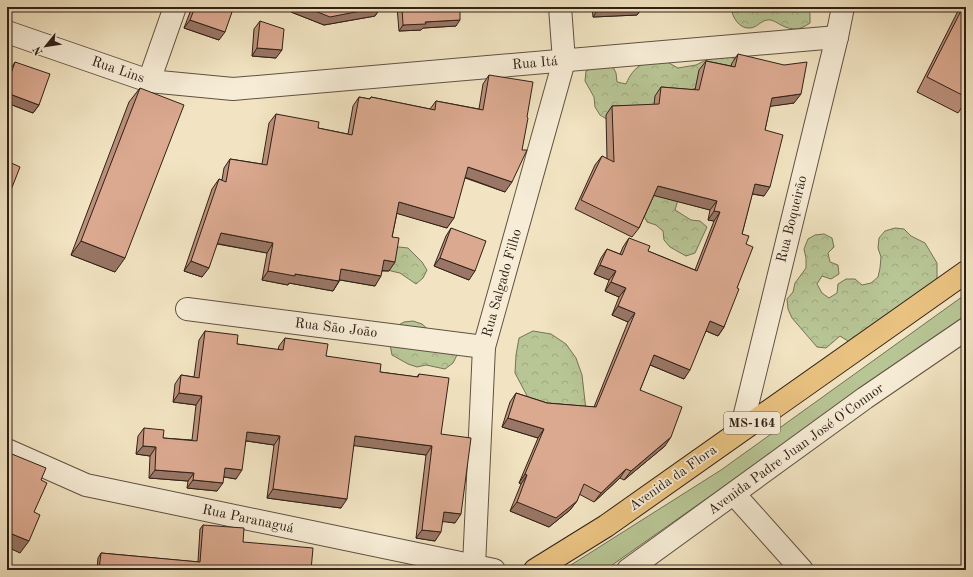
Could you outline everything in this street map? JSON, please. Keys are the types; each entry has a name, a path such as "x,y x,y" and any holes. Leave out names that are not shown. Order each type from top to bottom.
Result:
{"main road":[{"name":"Avenida da Flora","path":"535,570 606,526 966,272"}],"street":[{"path":"150,81 176,7"},
{"name":"Rua Salgado Filho","path":"484,568 484,348 564,60 560,7"},
{"name":"Rua Boqueirão","path":"741,430 843,7"},
{"name":"Rua Lins","path":"7,32 150,81 232,89"},
{"name":"Rua Itá","path":"232,89 837,37"},
{"name":"Rua São João","path":"187,309 484,348"},
{"name":"Avenida Padre Juan José O'Connor","path":"628,570 865,398 966,329"},
{"name":"Rua Paranaguá","path":"7,450 86,485 484,568"},
{"path":"734,494 802,570"}],"green space":[{"path":"731,7 808,7 810,23 803,27 793,29 769,20 752,28 746,28 737,22"},
{"path":"721,56 730,57 747,63 690,90 677,102 608,120 600,115 595,107 594,97 585,81 586,71 603,64 612,65 616,73 617,82 626,84 636,69 649,62 662,59 678,68 696,65"},
{"path":"656,191 678,200 675,210 691,220 700,221 707,227 695,253 686,256 670,247 664,240 663,231 656,225 647,222 643,214"},
{"path":"895,228 904,229 911,236 925,243 937,263 937,283 858,342 848,341 840,336 826,348 817,347 792,318 788,309 787,299 793,292 795,283 806,268 804,249 808,239 815,235 824,234 832,238 834,247 828,253 830,262 838,265 839,274 831,279 822,276 817,284 822,293 829,298 837,293 838,284 846,279 855,279 862,285 871,283 878,277 881,257 878,248 879,238 885,231"},
{"path":"399,247 408,248 422,262 427,270 423,278 416,284 400,273 391,271 383,266 386,249"},
{"path":"966,294 966,318 605,570 563,570 721,470"},
{"path":"413,321 422,324 457,355 453,363 445,369 426,365 417,367 392,355 390,344 395,327 404,322"},
{"path":"533,331 551,334 566,344 576,358 582,375 586,410 542,424 515,373 519,338"}],"building":[{"path":"195,7 219,7 232,12 225,32 190,20"},
{"path":"305,7 381,7 330,17"},
{"path":"402,7 460,7 460,20 403,25"},
{"path":"598,7 643,7 598,9"},
{"path":"963,7 966,7 966,97 927,77"},
{"path":"260,21 284,29 282,50 257,48"},
{"path":"738,54 784,65 807,62 801,94 772,98 765,130 783,135 770,187 755,184 742,234 749,236 746,244 753,247 724,327 710,321 690,370 654,355 640,390 682,407 671,437 631,471 626,469 601,493 584,484 577,501 556,518 517,502 527,475 525,474 544,429 508,418 516,393 547,403 596,407 635,313 618,306 626,288 611,282 616,271 600,265 607,249 622,255 629,238 650,246 648,251 697,271 720,212 714,211 717,201 658,186 639,228 581,200 602,156 614,162 612,106 659,104 661,87 699,90 706,61 735,67"},
{"path":"15,62 50,74 39,105 7,93 7,85"},
{"path":"489,75 533,82 522,150 527,150 512,182 468,167 454,218 399,202 392,237 399,238 395,262 384,260 381,276 341,269 339,281 268,271 273,243 221,233 209,268 191,261 219,179 226,182 230,159 267,165 276,114 319,122 318,128 352,135 359,97 370,99 371,97 435,110 436,101 483,110"},
{"path":"140,88 184,105 125,258 81,241"},
{"path":"7,161 20,167 9,195 7,194"},
{"path":"451,228 486,241 475,271 440,258"},
{"path":"205,331 238,335 237,344 283,350 285,338 328,344 326,356 381,364 380,372 418,377 419,374 449,378 441,434 471,438 461,514 444,512 441,532 422,530 432,446 355,436 347,499 273,489 280,436 247,432 242,470 225,468 223,483 193,480 194,473 155,470 156,447 143,446 144,428 164,430 163,438 197,441 202,396 179,393 181,375 199,378"},
{"path":"7,452 46,468 41,480 47,483 34,512 40,515 29,541 7,532"},
{"path":"203,525 244,528 243,542 313,548 311,570 99,570 101,553 200,562"}]}
